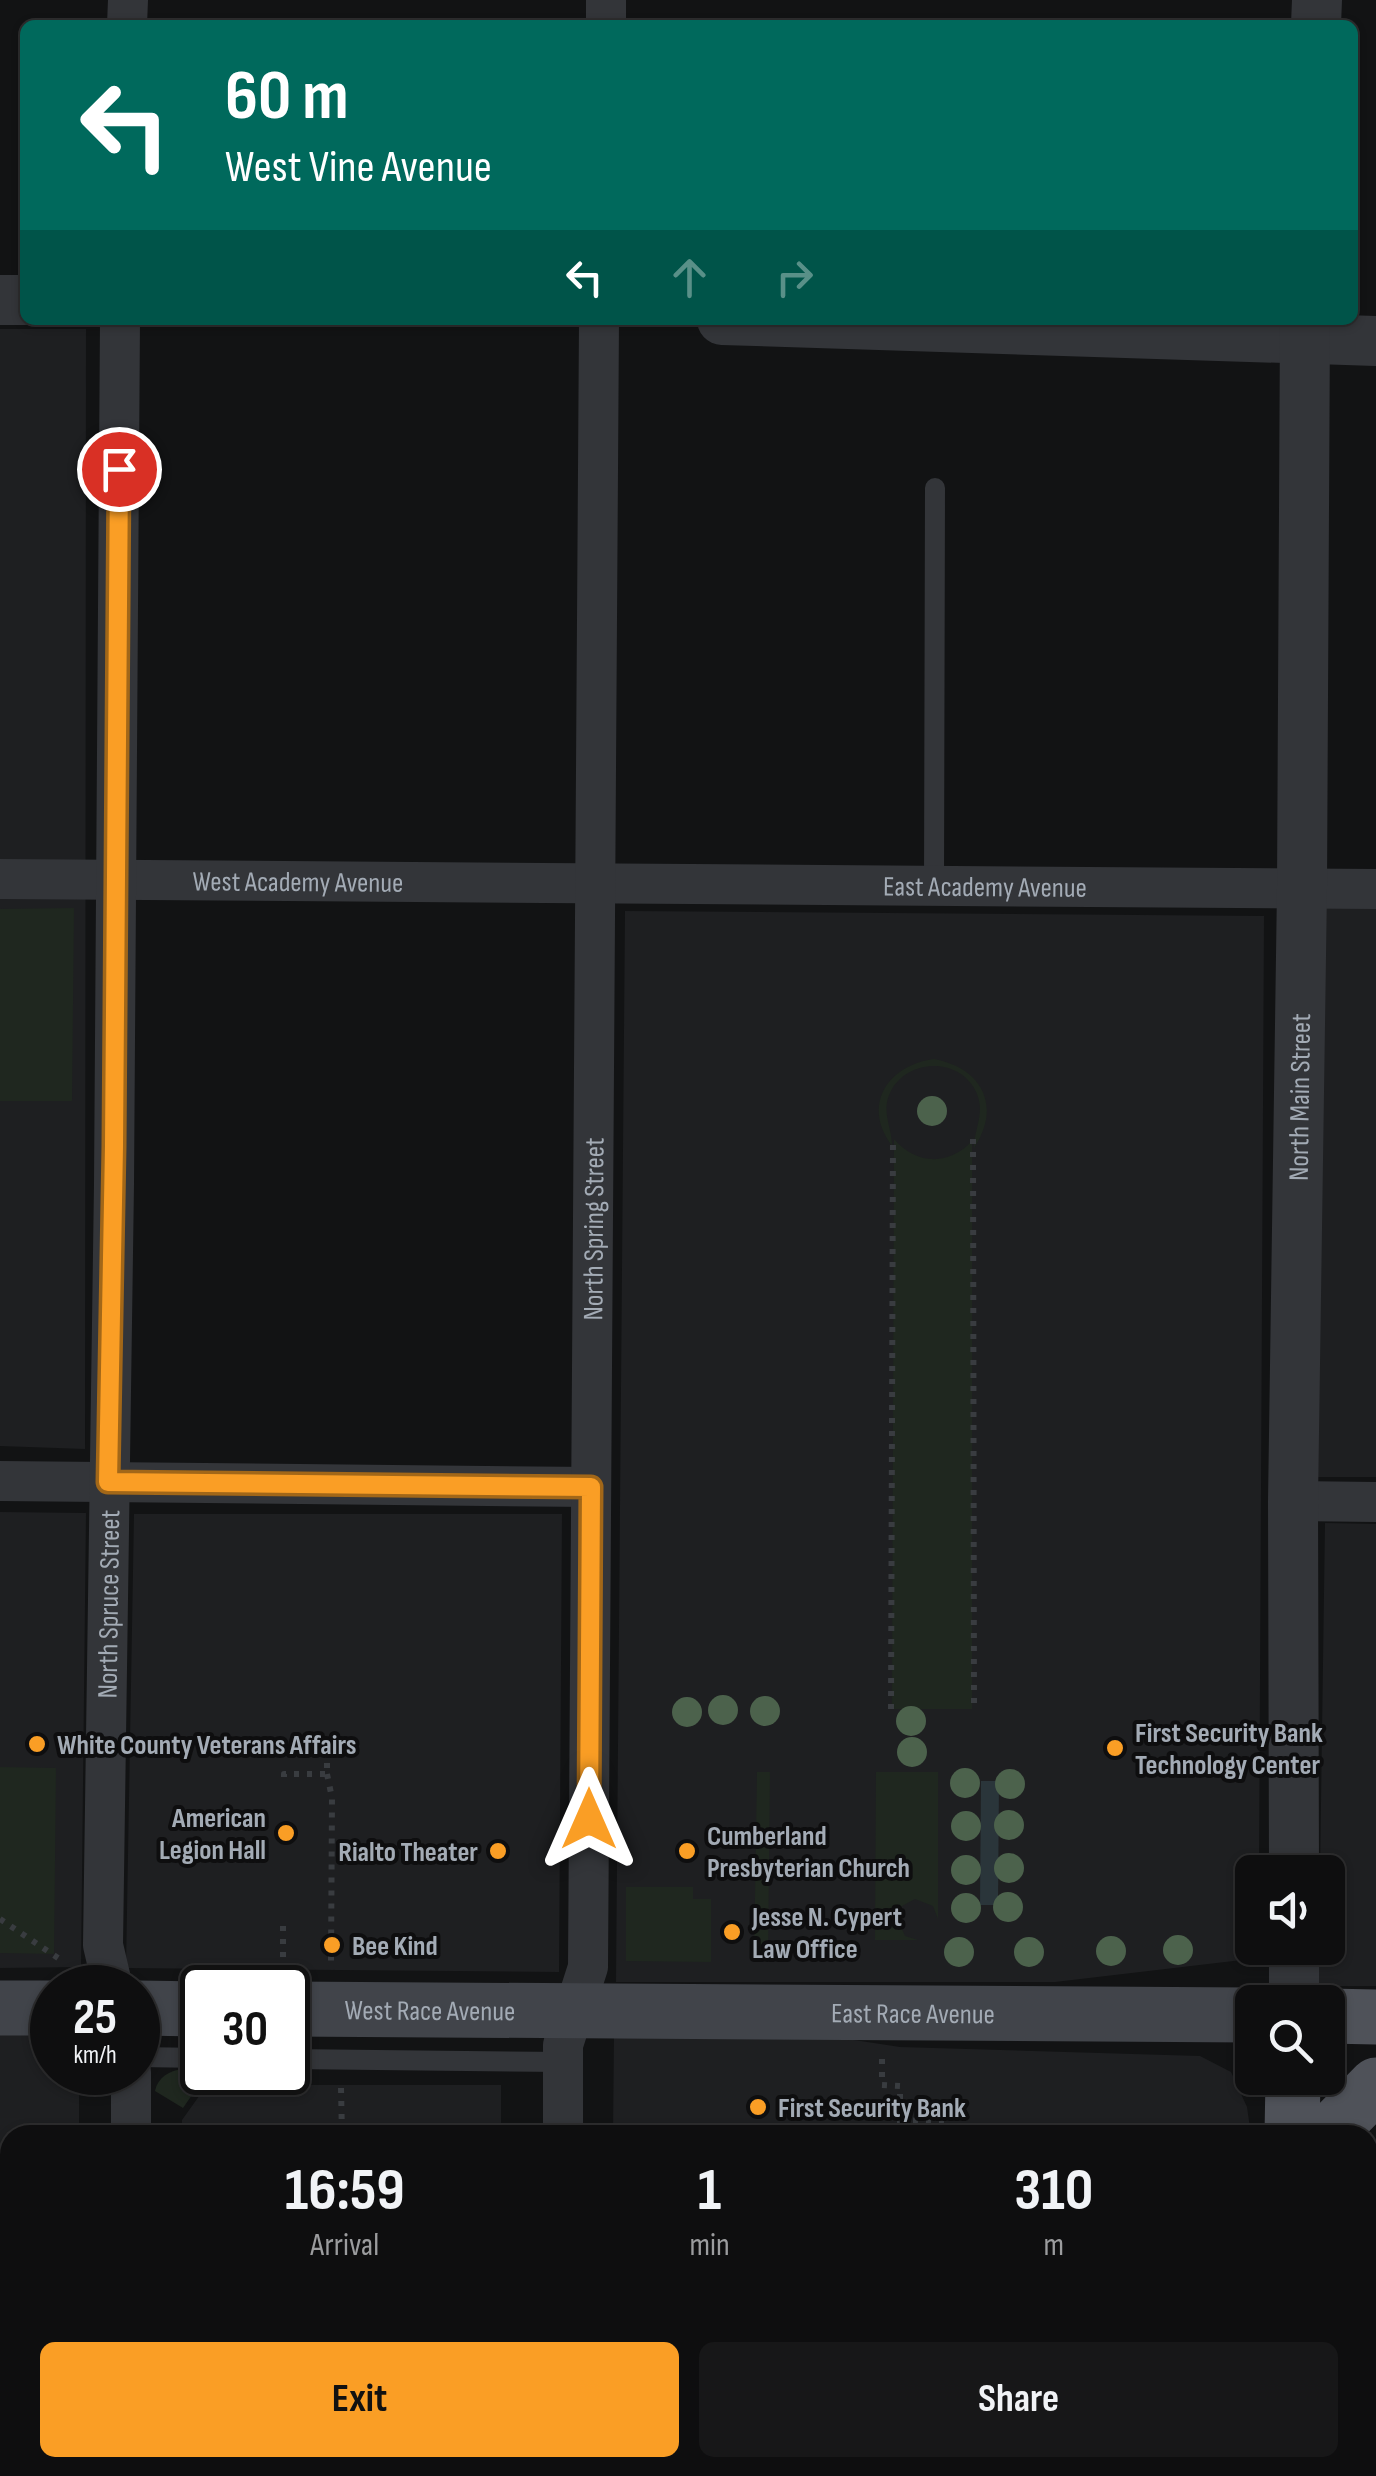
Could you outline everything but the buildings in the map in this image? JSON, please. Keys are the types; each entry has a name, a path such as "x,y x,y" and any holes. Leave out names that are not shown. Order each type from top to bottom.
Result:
{"main road":[{"name":"West Race Avenue","path":"310,1991 569,2036"},
{"path":"0,2008 30,1994"},
{"name":"East Race Avenue","path":"569,2036 1235,2016"},
{"path":"1345,2016 1376,2017"},
{"path":"1338,2125 1376,2085"},
{"path":"1292,2125 1293,2095"}],"street":[{"name":"North Spruce Street","path":"107,1965 102,1945 120,325"},
{"name":"North Spring Street","path":"563,2125 569,2036 588,1967 599,325"},
{"path":"1045,325 1304,329 1376,340"},
{"name":"North Main Street","path":"1294,1855 1293,1501 1302,888 1304,329"},
{"name":"West Academy Avenue","path":"0,880 596,882"},
{"name":"East Academy Avenue","path":"596,882 1376,889"},
{"path":"0,1481 591,1487"},
{"path":"1293,1501 1376,1502"},
{"path":"131,2125 132,2095"}],"lane":[{"path":"934,886 936,488"},
{"path":"310,2056 569,2036"}],"path":[{"path":"891,1709 893,1139"},
{"path":"974,1139 974,1709"},
{"path":"328,1749 327,1774 332,1798 331,1965"},
{"path":"284,1777 327,1774"},
{"path":"0,1920 39,1965"},
{"path":"282,1926 284,1965"},
{"path":"882,2050 882,2085 900,2086 900,2125"},
{"path":"341,2088 342,2125"},
{"path":"900,2120 948,2122"}],"shaded area":[{"path":"0,329 86,329 85,1449 0,1446"},
{"path":"74,908 72,1101 0,1101 0,909"},
{"path":"1320,908 1376,908 1376,1477 1317,1477"},
{"path":"625,911 1264,916 1259,1855 1235,1855 1235,1961 1055,1982 616,1982"},
{"path":"934,1059 964,1071 982,1091 986,1118 974,1148 980,1115 977,1094 970,1082 947,1068 921,1068 898,1081 887,1107 892,1146 883,1131 879,1116 884,1089 904,1069"},
{"path":"894,1139 912,1154 933,1159 953,1155 972,1141 972,1709 892,1709"},
{"path":"0,1512 86,1513 81,1965 0,1968"},
{"path":"134,1514 562,1514 559,1972 126,1965"},
{"path":"1325,1523 1376,1524 1376,1986 1319,1985 1319,1965 1345,1965 1345,1855 1320,1855"},
{"path":"0,1767 56,1768 54,1954 0,1953"},
{"path":"757,1772 770,1772 768,1961 754,1961"},
{"path":"876,1772 938,1772 938,1919 933,1906 915,1899 902,1906 897,1918 905,1936 918,1940 875,1940"},
{"path":"981,1781 999,1781 998,1905 980,1905"},
{"path":"626,1887 693,1887 693,1899 711,1899 711,1962 626,1961"},
{"path":"0,2023 30,2023 30,2095 79,2095 79,2125 0,2125"},
{"path":"614,2034 828,2036 900,2047 1200,2056 1231,2072 1235,2095 1242,2095 1250,2125 613,2125"},
{"path":"180,2069 180,2095 192,2095 183,2108 160,2094 160,2081"},
{"path":"310,2085 501,2085 501,2125 182,2125 200,2095 310,2095"}],"place":[{"name":"White County Veterans Affairs","path":"37,1744"},
{"name":"First Security Bank Technology Center","path":"1115,1748"},
{"name":"American Legion Hall","path":"286,1833"},
{"name":"Rialto Theater","path":"498,1851"},
{"name":"Cumberland Presbyterian Church","path":"687,1851"},
{"name":"Jesse N. Cypert Law Office","path":"732,1932"},
{"name":"Bee Kind","path":"332,1945"},
{"name":"First Security Bank","path":"758,2107"}],"route":[{"path":"119,469 108,1482 591,1487 589,1819"}]}
